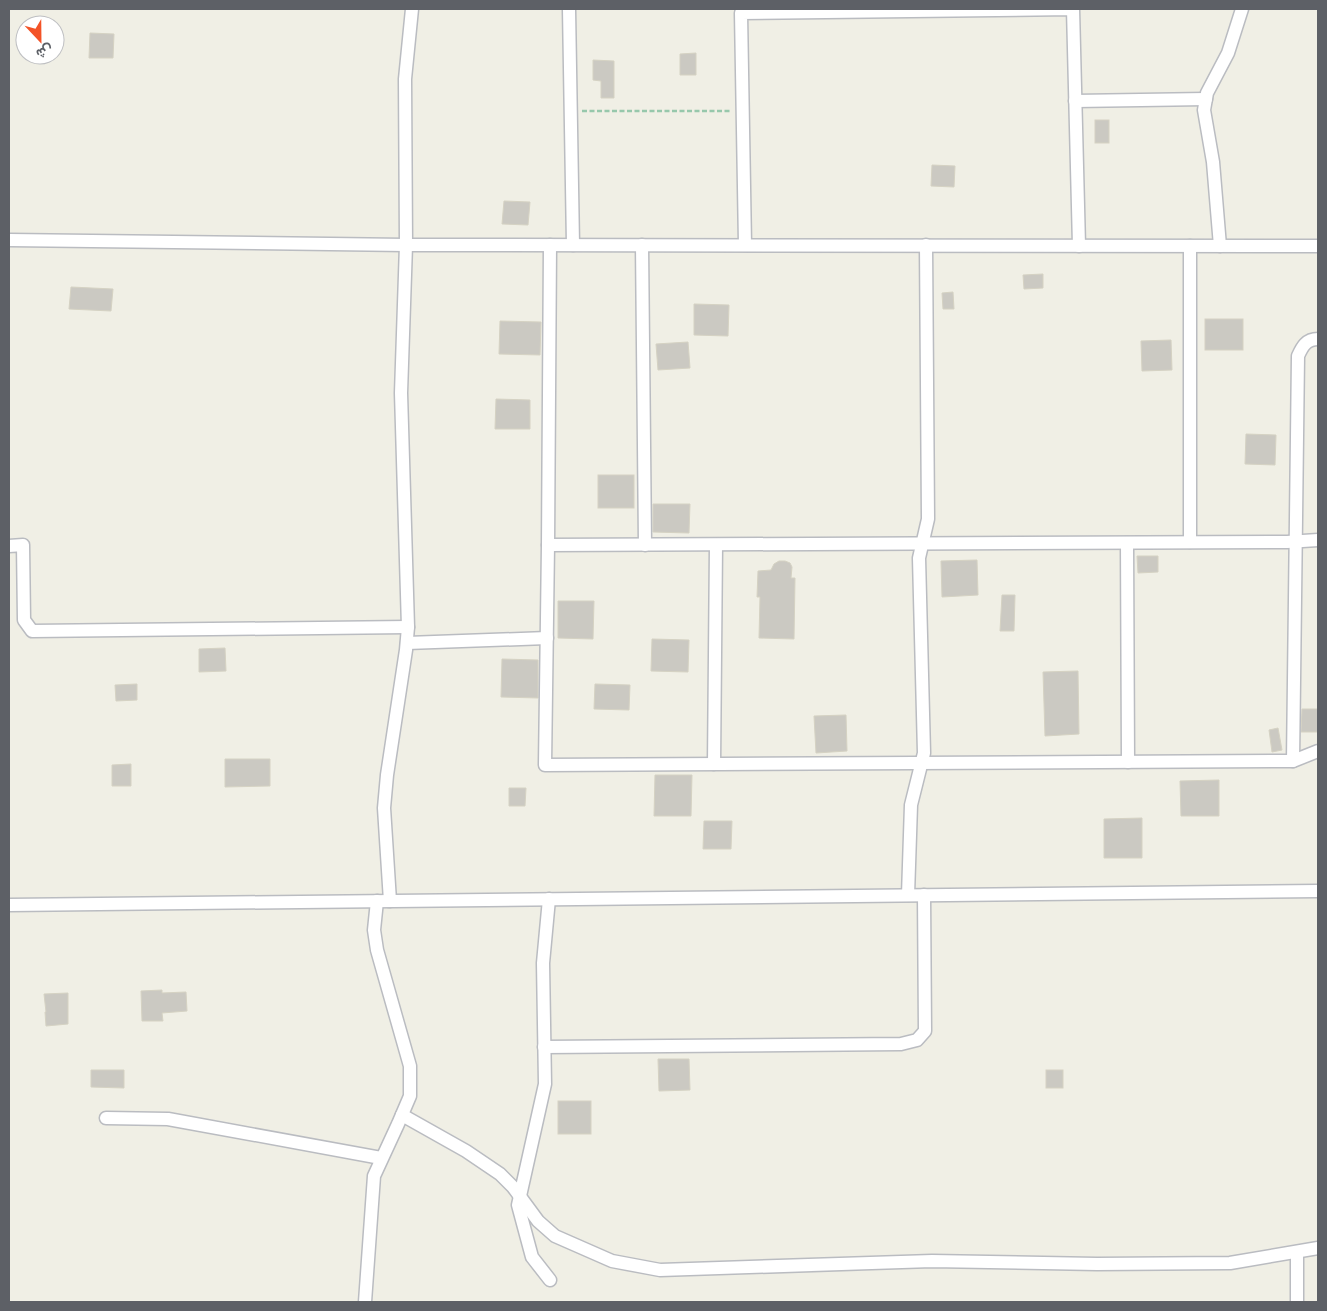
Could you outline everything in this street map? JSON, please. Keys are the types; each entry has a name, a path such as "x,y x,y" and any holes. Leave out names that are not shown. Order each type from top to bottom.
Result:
{"street":[{"path":"365,1302 374,1176 410,1096 410,1066 377,950 374,930 384,901 384,808 408,627 401,393 406,245 405,79 412,9"},
{"path":"569,9 573,245"},
{"path":"745,245 741,13 1073,9 1079,246"},
{"path":"1220,246 1213,162 1204,110 1207,93 1228,53 1242,9"},
{"path":"1075,101 1206,99"},
{"path":"9,240 406,245 1318,246"},
{"path":"550,245 545,765 1293,761 1318,751"},
{"path":"642,245 645,545"},
{"path":"908,895 911,805 924,753 919,558 928,519 926,246"},
{"path":"1190,246 1190,542"},
{"path":"1293,761 1298,356 1303,344 1313,339 1318,339"},
{"path":"548,546 1295,542 1318,540"},
{"path":"1127,543 1128,762"},
{"path":"9,546 23,545 24,620 32,631 408,627"},
{"path":"714,764 716,545"},
{"path":"407,644 547,638"},
{"path":"9,905 1318,890"},
{"path":"544,1047 901,1044 917,1040 925,1030 924,895"},
{"path":"549,899 543,963 545,1084 518,1205 532,1257 550,1280"},
{"path":"402,1115 466,1151 500,1174 513,1187 538,1221 556,1236 612,1261 660,1270 932,1261 1230,1264 1318,1248"},
{"path":"106,1118 168,1119 382,1158"},
{"path":"1297,1252 1297,1302"}],"path":[{"path":"570,111 743,111"}],"building":[{"path":"90,33 114,34 113,58 89,58"},
{"path":"696,53 696,75 680,75 680,54"},
{"path":"593,60 614,61 614,98 601,98 601,81 593,80"},
{"path":"1095,120 1109,120 1109,143 1095,143"},
{"path":"932,165 955,166 954,187 931,186"},
{"path":"504,201 530,202 528,225 502,224"},
{"path":"1043,274 1043,288 1024,289 1023,275"},
{"path":"71,287 113,289 111,311 69,309"},
{"path":"953,292 954,309 943,309 942,293"},
{"path":"694,304 729,305 728,336 694,335"},
{"path":"1205,319 1243,319 1243,350 1205,350"},
{"path":"500,321 541,322 540,355 499,354"},
{"path":"1171,340 1172,370 1142,371 1141,341"},
{"path":"688,342 690,368 658,370 656,344"},
{"path":"496,399 530,400 530,429 495,429"},
{"path":"1246,434 1276,435 1275,465 1245,464"},
{"path":"598,475 634,475 634,508 598,508"},
{"path":"653,504 690,504 689,533 653,532"},
{"path":"1137,556 1158,556 1158,572 1138,573"},
{"path":"977,560 978,595 942,597 941,561"},
{"path":"779,561 790,563 792,567 791,578 795,578 794,639 759,638 760,597 757,597 758,571 771,570 774,564"},
{"path":"1002,595 1015,595 1014,631 1000,631"},
{"path":"558,601 594,601 593,639 558,638"},
{"path":"652,639 689,640 688,672 651,671"},
{"path":"225,648 226,671 199,672 199,649"},
{"path":"502,659 538,660 538,698 501,697"},
{"path":"1078,671 1079,734 1045,736 1043,672"},
{"path":"137,684 137,700 116,701 115,685"},
{"path":"595,684 630,685 629,710 594,709"},
{"path":"1302,709 1318,709 1318,732 1301,732"},
{"path":"846,715 847,751 816,753 814,716"},
{"path":"1278,728 1282,750 1272,752 1269,730"},
{"path":"225,759 270,759 270,786 225,787"},
{"path":"131,764 131,786 112,786 112,765"},
{"path":"655,775 692,775 691,816 654,816"},
{"path":"1219,780 1219,816 1181,816 1180,781"},
{"path":"509,788 526,788 525,806 509,806"},
{"path":"1142,818 1142,858 1104,858 1104,819"},
{"path":"704,821 732,821 731,849 703,849"},
{"path":"162,990 162,993 186,992 187,1011 162,1013 163,1021 142,1021 141,991"},
{"path":"68,993 68,1024 46,1026 44,994"},
{"path":"658,1059 689,1059 690,1090 659,1091"},
{"path":"91,1070 124,1070 124,1088 91,1087"},
{"path":"1046,1070 1063,1070 1063,1088 1046,1088"},
{"path":"558,1101 591,1101 591,1134 558,1134"}]}
